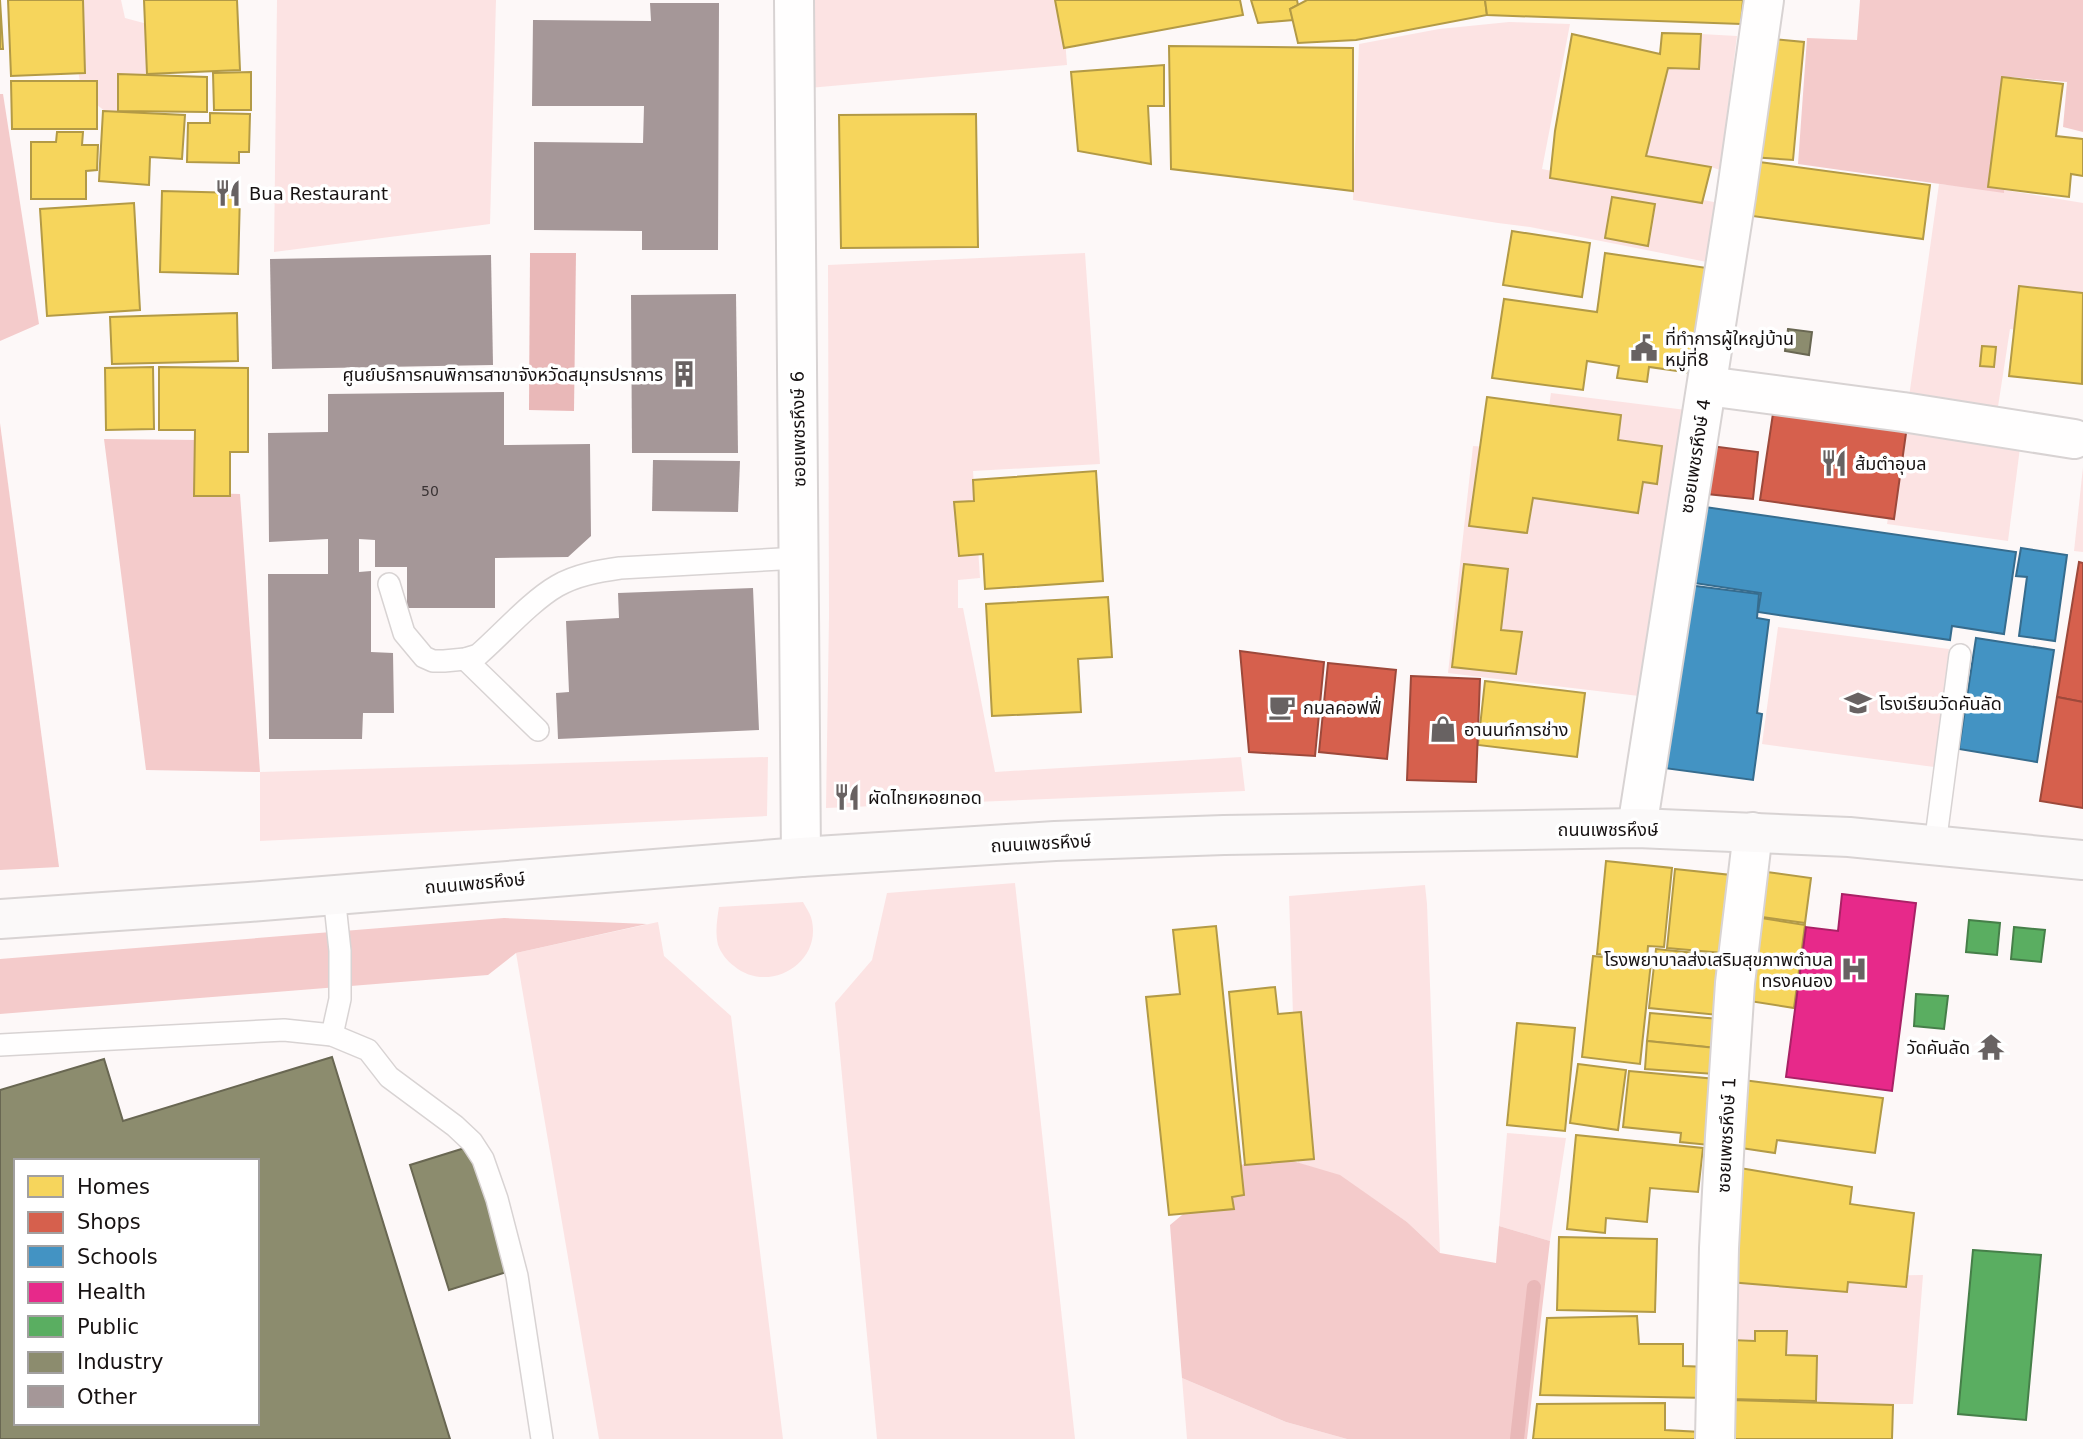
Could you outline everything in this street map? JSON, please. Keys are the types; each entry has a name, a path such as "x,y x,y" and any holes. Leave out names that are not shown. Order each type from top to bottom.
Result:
{"main road":[{"name":"ถนนเพชรหึงษ์","path":"0,919 801,857 1055,841 1212,835 1637,828 1849,837 2083,860"}],"street":[{"name":"ซอยเพชรหึงษ์ 6","path":"794,0 801,857"},
{"name":"ซอยเพชรหึงษ์ 4","path":"1637,828 1707,386 1764,0"},
{"path":"1707,386 1903,412 2074,439"},
{"name":"ซอยเพชรหึงษ์ 1","path":"1715,1439 1719,1248 1725,1136 1735,982 1753,832"}],"lane":[{"path":"389,584 404,633 424,656 433,661 465,659 478,654 545,594 575,578 620,568 799,558"},
{"path":"1935,845 1959,655"},
{"path":"465,659 538,730"},
{"path":"332,1035 340,999 340,951 334,895"},
{"path":"0,1045 284,1030 332,1035 368,1050 389,1077 455,1126 472,1142 483,1159 497,1199 517,1276 542,1439"}],"shaded area":[{"path":"67,0 121,0 125,18 151,25 159,79 116,120 81,92 70,1"},
{"path":"277,0 496,0 490,224 274,252"},
{"path":"809,0 1062,0 1067,65 809,88"},
{"path":"1860,0 2083,0 2083,132 2063,127 2067,82 2010,77 2004,193 1798,164 1807,38 1857,40"},
{"path":"1509,22 1570,24 1542,169 1719,203 1712,263 1530,227 1353,200 1359,44 1439,29"},
{"path":"1701,34 1737,36 1720,170 1646,156 1668,68 1699,69"},
{"path":"0,94 3,94 39,324 0,341"},
{"path":"1939,184 2005,190 2083,203 2083,338 2010,329 1997,413 1909,397"},
{"path":"530,253 576,253 574,411 529,410"},
{"path":"1085,253 1100,464 973,471 980,578 958,580 958,608 963,608 995,772 1241,757 1245,791 826,808 829,617 828,265"},
{"path":"1551,393 1686,410 1639,696 1448,673 1473,446 1543,451"},
{"path":"1904,421 2021,440 2008,541 1887,524"},
{"path":"0,423 59,867 0,870"},
{"path":"104,439 199,440 203,493 240,494 260,772 146,770"},
{"path":"2083,467 2083,552 2074,551"},
{"path":"1778,627 1949,649 1934,767 1762,744"},
{"path":"768,757 767,816 260,841 260,772"},
{"path":"1015,883 1075,1439 877,1439 835,1003 872,960 887,893"},
{"path":"1425,885 1440,1253 1407,1222 1340,1176 1298,1163 1289,896"},
{"path":"803,902 811,918 813,937 800,962 789,970 776,976 747,974 731,964 723,954 717,935 719,907"},
{"path":"504,918 647,924 516,953 488,975 0,1014 0,959"},
{"path":"658,922 664,956 731,1016 783,1439 599,1439 516,953"},
{"path":"1507,1133 1566,1138 1550,1241 1499,1226"},
{"path":"1259,1151 1340,1175 1407,1222 1440,1253 1496,1263 1499,1226 1550,1241 1527,1439 1347,1439 1286,1422 1182,1378 1170,1225"},
{"path":"1923,1275 1913,1404 1793,1404 1795,1362 1727,1358 1733,1278"},
{"path":"1182,1378 1286,1422 1347,1439 1187,1439"}],"building: Homes":[{"path":"0,0 3,49 0,49"},
{"path":"8,0 83,0 85,73 11,76"},
{"path":"144,0 237,0 240,70 147,74"},
{"path":"1055,0 1240,0 1243,15 1064,48"},
{"path":"1251,0 1297,0 1298,5 1290,9 1293,20 1258,23"},
{"path":"1307,0 1485,0 1487,15 1356,40 1298,43 1290,9"},
{"path":"1485,0 1743,0 1741,24 1487,15"},
{"path":"1662,33 1701,34 1699,69 1668,68 1646,156 1711,167 1702,203 1550,178 1555,131 1572,34 1660,54"},
{"path":"1763,38 1804,42 1793,160 1751,157"},
{"path":"1169,46 1353,48 1353,191 1171,169"},
{"path":"1164,65 1164,106 1148,106 1151,164 1078,151 1071,72"},
{"path":"251,72 251,110 214,110 213,73"},
{"path":"118,74 207,77 207,112 118,111"},
{"path":"2002,77 2063,84 2056,136 2083,139 2083,176 2071,174 2069,197 1988,187"},
{"path":"11,81 97,81 97,129 12,129"},
{"path":"103,111 185,115 182,159 150,157 149,185 99,181"},
{"path":"210,113 250,114 249,152 239,152 239,163 187,162 188,123 210,123"},
{"path":"976,114 978,247 841,248 839,115"},
{"path":"57,132 83,132 82,145 98,145 97,170 86,171 86,199 31,199 31,142 56,142"},
{"path":"1752,161 1930,185 1923,239 1745,215"},
{"path":"162,191 240,193 238,274 160,272"},
{"path":"1612,197 1655,204 1648,246 1605,238"},
{"path":"134,203 140,310 47,316 40,209"},
{"path":"1512,231 1590,243 1582,297 1503,285"},
{"path":"1605,253 1707,268 1692,373 1649,367 1647,382 1617,378 1619,366 1587,361 1583,390 1492,378 1504,299 1597,312"},
{"path":"2019,286 2083,293 2082,384 2009,376"},
{"path":"237,313 238,361 112,364 110,317"},
{"path":"1982,346 1996,347 1994,367 1980,366"},
{"path":"153,367 154,429 106,430 105,368"},
{"path":"159,367 248,368 248,452 230,452 230,496 194,496 195,430 159,430"},
{"path":"1487,397 1621,415 1618,440 1662,446 1657,484 1643,482 1638,513 1533,498 1527,533 1469,526"},
{"path":"1096,471 1103,581 985,589 983,554 959,556 954,502 974,501 973,480"},
{"path":"1464,564 1508,569 1501,630 1522,632 1516,674 1452,667"},
{"path":"1108,597 1112,657 1078,659 1081,712 992,716 986,604"},
{"path":"1485,681 1585,693 1577,757 1478,745"},
{"path":"1606,861 1672,868 1664,947 1648,946 1647,959 1597,954"},
{"path":"1675,869 1731,875 1723,953 1667,948"},
{"path":"1767,872 1811,878 1805,923 1762,917"},
{"path":"1755,917 1805,925 1794,1008 1743,1000"},
{"path":"1216,926 1244,1195 1232,1197 1234,1209 1169,1215 1146,997 1180,994 1173,930"},
{"path":"1656,949 1725,956 1718,1015 1649,1008"},
{"path":"1593,956 1651,962 1640,1064 1582,1057"},
{"path":"1275,987 1278,1014 1301,1012 1314,1159 1245,1165 1229,992"},
{"path":"1650,1013 1719,1019 1716,1048 1647,1041"},
{"path":"1517,1023 1575,1028 1565,1131 1507,1125"},
{"path":"1647,1041 1716,1048 1714,1074 1645,1069"},
{"path":"1578,1064 1626,1070 1618,1130 1570,1123"},
{"path":"1629,1071 1716,1079 1709,1145 1680,1142 1681,1133 1623,1127"},
{"path":"1743,1080 1883,1098 1875,1153 1777,1140 1775,1153 1734,1147"},
{"path":"1576,1135 1703,1148 1698,1192 1650,1188 1647,1222 1606,1218 1605,1233 1567,1229"},
{"path":"1734,1167 1852,1187 1850,1204 1914,1213 1906,1287 1848,1282 1847,1292 1729,1282"},
{"path":"1559,1237 1657,1239 1655,1312 1557,1310"},
{"path":"1637,1316 1639,1344 1683,1344 1683,1366 1709,1367 1710,1398 1540,1395 1547,1318"},
{"path":"1755,1331 1787,1331 1786,1355 1817,1356 1816,1401 1731,1399 1731,1340 1755,1341"},
{"path":"1730,1400 1893,1405 1892,1439 1729,1439"},
{"path":"1665,1403 1665,1430 1701,1432 1701,1439 1533,1439 1537,1404"}],"building: Shops":[{"name":"ส้มตำอุบล","path":"1774,407 1907,426 1894,519 1760,500"},
{"path":"1703,445 1758,452 1753,499 1698,493"},
{"path":"2079,562 2083,563 2083,702 2057,697"},
{"name":"กมลคอฟฟี่","path":"1240,651 1324,662 1315,756 1249,752"},
{"path":"1328,663 1396,670 1387,759 1319,752"},
{"name":"อานนท์การช่าง","path":"1411,676 1480,679 1476,782 1407,780"},
{"path":"2057,697 2083,702 2083,808 2040,801"}],"building: Schools":[{"path":"1705,507 2016,552 2004,634 1952,626 1950,640 1758,612 1761,593 1694,583"},
{"path":"2021,548 2067,555 2055,641 2019,636 2027,577 2016,576"},
{"path":"1688,585 1759,594 1757,618 1769,620 1757,713 1762,714 1753,780 1664,768"},
{"path":"1976,638 2054,650 2037,762 1959,749"}],"building: Health":[{"name":"โรงพยาบาลส่งเสริมสุขภาพตำบล ทรงคนอง","path":"1842,894 1916,903 1892,1091 1786,1077 1806,927 1838,931"}],"building: Public":[{"path":"1969,920 2000,923 1997,955 1966,952"},
{"path":"2014,927 2045,930 2041,962 2011,959"},
{"path":"1916,994 1948,996 1944,1029 1914,1026"},
{"path":"1973,1250 2041,1255 2026,1420 1958,1414"}],"building: Industry":[{"path":"1788,329 1812,332 1809,355 1785,351"},
{"path":"332,1057 450,1439 0,1439 0,1090 104,1059 123,1121"},
{"path":"471,1146 510,1271 449,1290 410,1165"}],"building: Other":[{"path":"650,3 719,3 718,250 642,250 642,231 534,230 534,142 643,143 644,106 532,106 533,20 651,21"},
{"path":"491,255 493,365 272,369 270,259"},
{"name":"ศูนย์บริการคนพิการสาขาจังหวัดสมุทรปราการ","path":"736,294 738,453 632,453 631,295"},
{"path":"504,392 504,445 590,444 591,536 568,557 495,558 495,608 407,608 407,567 375,567 375,540 359,539 359,572 371,571 371,652 393,653 394,713 363,713 362,739 269,739 268,574 328,574 328,539 269,542 268,433 328,432 328,394"},
{"path":"653,460 740,461 738,512 652,511"},
{"path":"753,588 759,730 558,739 556,693 569,692 566,621 619,618 618,593"}],"waterway":[{"path":"1517,1439 1534,1287"}],"place":[{"name":"Bua Restaurant","path":"228,193"},
{"name":"ที่ทำการผู้ใหญ่บ้าน หมู่ที่8","path":"1644,348"},
{"name":"ศูนย์บริการคนพิการสาขาจังหวัดสมุทรปราการ","path":"684,374"},
{"name":"ส้มตำอุบล","path":"1834,463"},
{"name":"โรงเรียนวัดคันลัด","path":"1858,703"},
{"name":"กมลคอฟฟี่","path":"1282,707"},
{"name":"อานนท์การช่าง","path":"1443,729"},
{"name":"ผัดไทยหอยทอด","path":"847,797"},
{"name":"โรงพยาบาลส่งเสริมสุขภาพตำบล ทรงคนอง","path":"1854,969"},
{"name":"วัดคันลัด","path":"1991,1047"}]}
